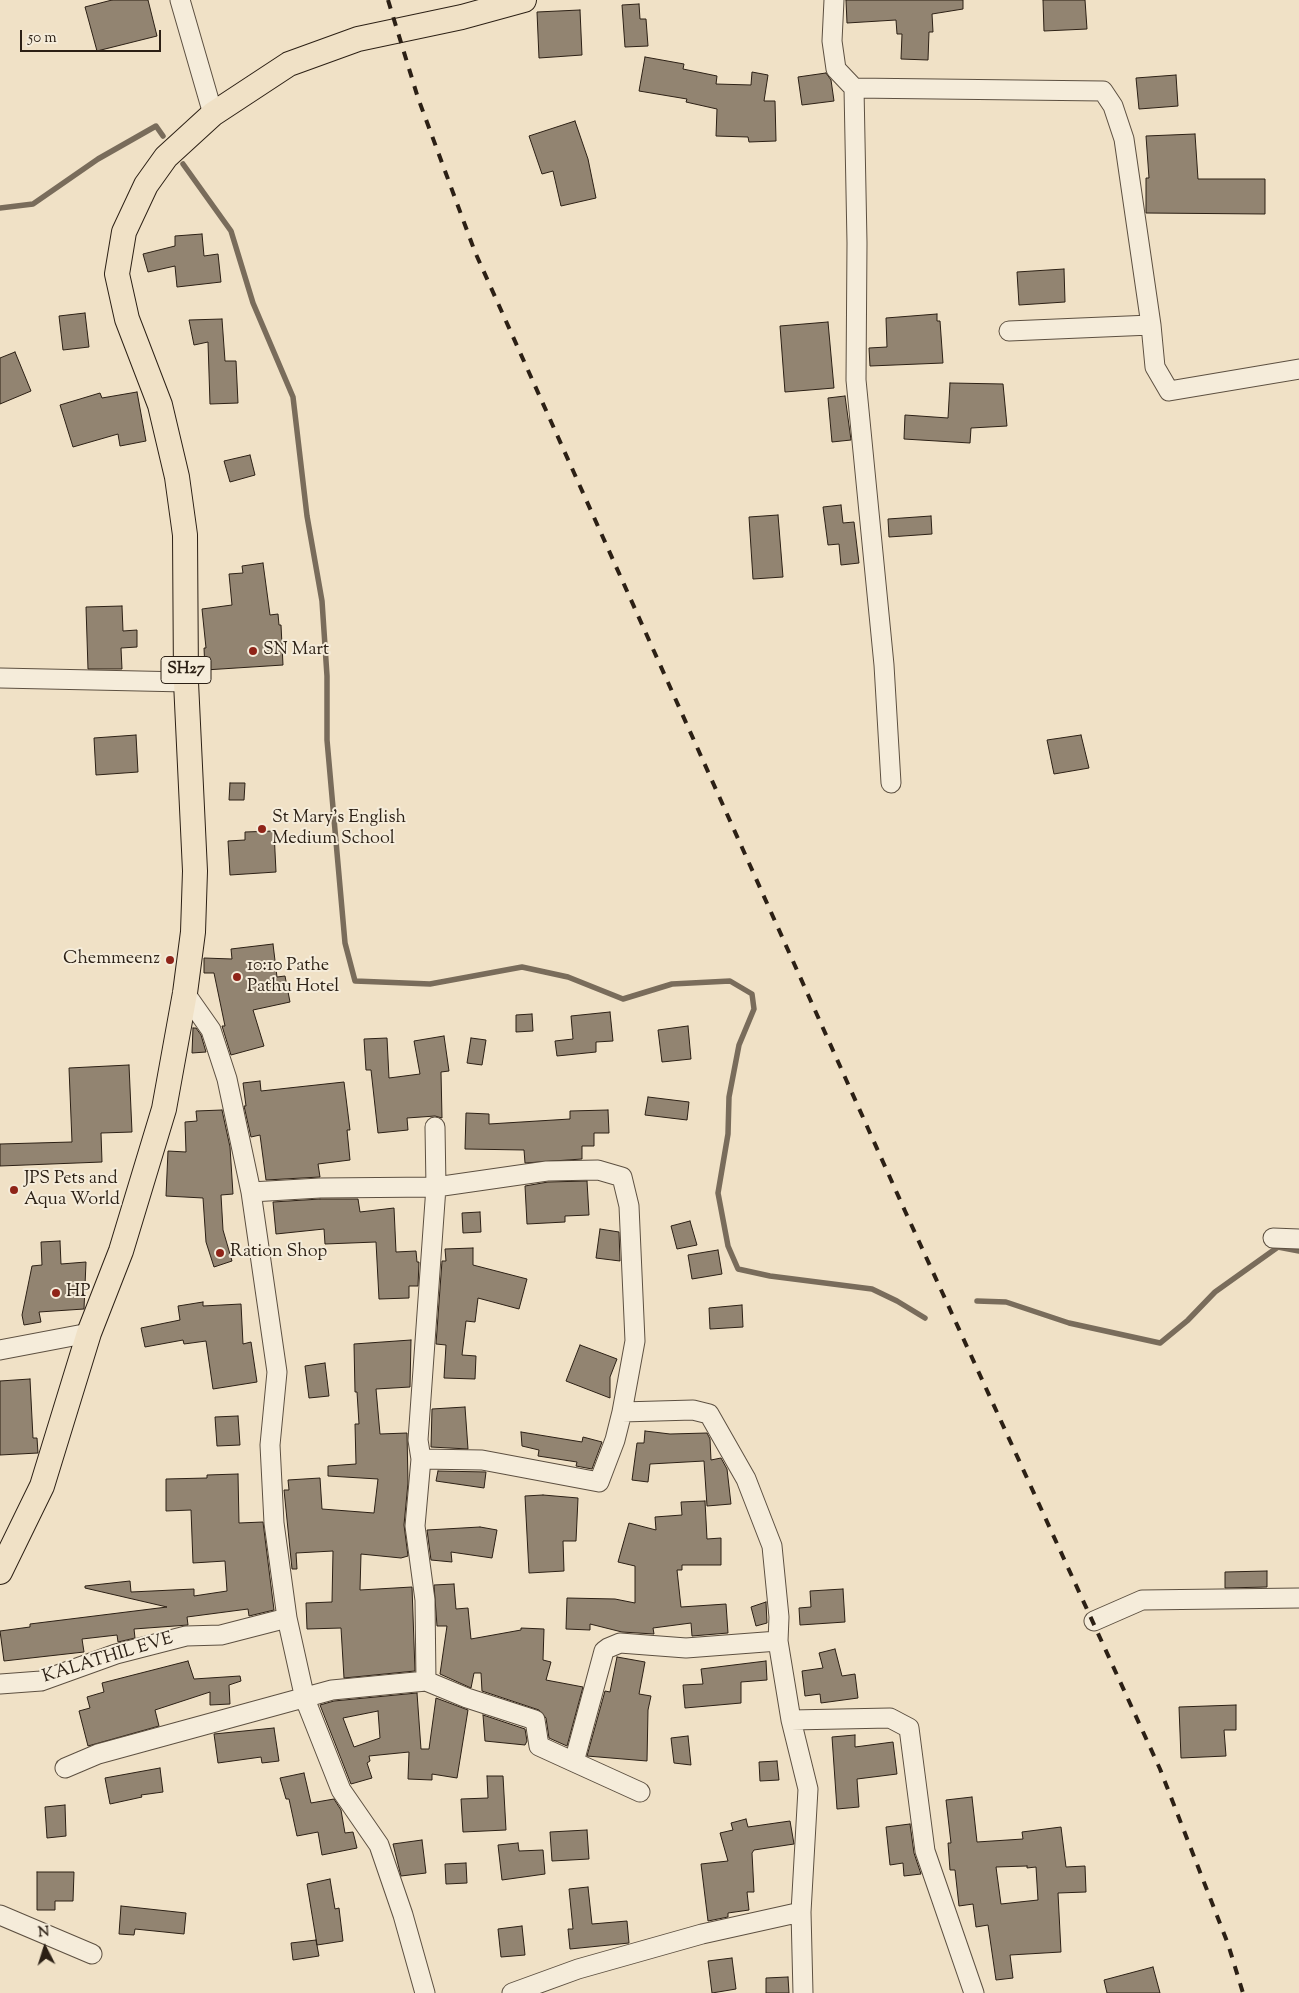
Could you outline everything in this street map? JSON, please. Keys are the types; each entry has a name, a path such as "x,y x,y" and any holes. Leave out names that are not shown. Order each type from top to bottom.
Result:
{"main road":[{"name":"SH27","path":"0,1572 42,1486 89,1333 121,1251 164,1109 194,932 195,871 186,682 185,535 177,477 160,405 127,319 117,274 124,232 146,185 166,157 213,114 289,64 358,39 462,17 524,0"}],"street":[{"path":"180,0 213,114"},
{"path":"834,0 832,41 836,69 854,88 857,243 856,380 884,665 891,783"},
{"path":"854,88 1103,91 1113,106 1124,139 1151,324 1155,367 1169,391 1299,369"},
{"path":"1009,331 1151,324"},
{"path":"0,678 186,682"},
{"path":"185,993 211,1030 227,1079 251,1192 277,1372 270,1445 274,1522 287,1618 305,1699 341,1790 379,1845 404,1915 425,1993"},
{"path":"426,1680 425,1600 415,1526 421,1459 418,1440 436,1187 435,1127"},
{"path":"251,1192 320,1188 436,1187 547,1171 598,1170 622,1177 629,1206 635,1341 615,1440 599,1482 482,1460 421,1459"},
{"path":"1273,1238 1299,1239"},
{"path":"0,1350 89,1333"},
{"path":"622,1412 693,1410 710,1414 746,1479 772,1546 780,1617 778,1641 791,1720 808,1789 801,1912 803,1993"},
{"path":"1094,1621 1142,1600 1299,1598"},
{"name":"KALATHIL EVE","path":"0,1684 41,1681 116,1654 186,1636 221,1635 287,1618"},
{"path":"574,1762 604,1651 608,1648 620,1643 686,1648 778,1641"},
{"path":"65,1768 98,1754 305,1699 332,1690 426,1680 467,1698 535,1720 539,1746 640,1792"},
{"path":"791,1720 890,1718 909,1728 924,1851 974,1993"},
{"path":"512,1993 578,1969 692,1936 801,1912"},
{"path":"0,1916 92,1954"}],"building":[{"path":"112,0 148,0 157,36 97,51 85,7"},
{"path":"846,0 963,0 963,9 932,14 933,32 929,32 928,60 901,59 902,34 897,34 896,20 847,23"},
{"path":"1043,0 1085,0 1087,29 1044,31"},
{"path":"639,4 640,19 646,19 648,46 625,47 622,5"},
{"path":"580,10 582,55 539,58 537,12"},
{"path":"645,57 684,64 683,69 717,76 716,84 751,85 752,72 768,75 764,101 775,101 776,141 749,142 748,137 716,136 717,109 686,102 687,99 639,91"},
{"path":"826,73 831,80 834,101 802,105 798,77"},
{"path":"1176,75 1178,106 1139,109 1136,78"},
{"path":"575,121 588,159 596,198 561,206 553,171 542,174 529,136"},
{"path":"1195,134 1198,179 1265,179 1265,214 1146,213 1146,178 1149,178 1146,136"},
{"path":"202,234 204,256 218,254 221,282 177,287 175,266 148,272 143,254 175,246 175,236"},
{"path":"1064,269 1065,302 1019,305 1017,272"},
{"path":"85,313 89,347 63,350 59,316"},
{"path":"937,314 937,321 940,321 943,363 870,366 869,348 887,347 886,318"},
{"path":"222,319 225,361 236,361 238,403 210,404 208,342 194,345 189,320"},
{"path":"828,322 834,388 785,392 780,326"},
{"path":"15,352 31,391 0,404 0,358"},
{"path":"950,383 1003,384 1007,426 971,428 970,443 904,439 905,415 948,418"},
{"path":"137,392 146,441 120,446 118,434 73,447 60,405 100,393 102,398"},
{"path":"845,396 851,440 832,442 828,398"},
{"path":"250,455 255,475 230,482 224,461"},
{"path":"841,505 843,523 854,522 859,563 841,565 839,544 828,545 823,507"},
{"path":"778,515 783,577 753,579 749,517"},
{"path":"931,516 932,534 889,537 888,519"},
{"path":"263,563 270,615 278,614 279,625 281,625 283,665 205,670 204,648 206,648 202,609 232,605 229,574 243,573 242,566"},
{"path":"122,606 123,631 137,630 137,647 121,648 122,669 88,669 86,607"},
{"path":"136,735 138,772 96,775 94,738"},
{"path":"1081,735 1089,768 1054,774 1047,740"},
{"path":"230,783 245,783 244,800 229,800"},
{"path":"274,831 276,872 230,875 228,841 245,840 245,832"},
{"path":"273,944 277,977 285,976 290,1002 253,1010 264,1046 231,1055 222,1026 225,1026 214,973 204,973 204,958 232,959 231,949"},
{"path":"610,1012 613,1041 596,1042 596,1052 557,1056 555,1041 573,1039 571,1016"},
{"path":"532,1014 533,1031 516,1032 516,1015"},
{"path":"688,1026 691,1059 662,1062 658,1030"},
{"path":"193,1028 196,1028 201,1035 206,1052 192,1053"},
{"path":"444,1036 449,1071 441,1072 442,1118 435,1116 407,1118 408,1130 378,1133 371,1070 366,1070 364,1039 387,1038 389,1078 420,1074 414,1041"},
{"path":"471,1038 486,1040 482,1065 467,1063"},
{"path":"129,1065 132,1132 101,1133 102,1162 0,1166 0,1144 72,1142 69,1068"},
{"path":"260,1081 261,1091 344,1082 350,1130 347,1130 350,1160 318,1164 320,1177 266,1180 260,1135 251,1137 244,1106 246,1106 243,1083"},
{"path":"648,1097 689,1102 687,1120 645,1115"},
{"path":"222,1110 230,1147 233,1194 221,1195 223,1230 232,1261 214,1267 206,1242 203,1198 166,1196 168,1151 186,1152 185,1122 197,1121 196,1111"},
{"path":"608,1110 609,1133 594,1133 594,1146 582,1146 582,1159 525,1163 524,1150 465,1149 466,1113 489,1114 489,1124 570,1119 570,1111"},
{"path":"587,1181 589,1215 565,1216 565,1222 527,1224 525,1186 548,1182"},
{"path":"358,1199 360,1212 394,1208 396,1252 416,1251 417,1262 419,1262 418,1286 409,1286 409,1298 379,1299 376,1242 325,1244 324,1229 276,1234 273,1202"},
{"path":"480,1212 481,1232 463,1233 462,1213"},
{"path":"690,1221 697,1245 677,1249 671,1226"},
{"path":"600,1229 619,1232 620,1261 596,1258"},
{"name":"HP","path":"60,1241 61,1264 86,1262 84,1309 39,1312 41,1322 24,1325 22,1315 32,1266 42,1265 41,1242"},
{"path":"473,1248 473,1265 527,1279 519,1309 478,1298 475,1322 466,1321 462,1355 476,1356 475,1379 444,1378 446,1345 436,1344 442,1261 446,1261 445,1249"},
{"path":"718,1250 722,1274 692,1279 688,1255"},
{"path":"203,1302 203,1306 241,1304 243,1344 251,1342 257,1382 213,1389 206,1341 184,1344 183,1340 145,1347 141,1328 180,1320 178,1306"},
{"path":"742,1305 743,1327 710,1329 709,1308"},
{"path":"411,1340 410,1387 376,1389 380,1434 407,1433 408,1483 404,1525 408,1556 401,1558 361,1554 360,1590 412,1587 415,1671 344,1678 341,1628 307,1629 306,1603 332,1602 333,1551 296,1553 297,1569 292,1569 284,1490 289,1490 288,1480 320,1478 322,1509 374,1513 378,1479 328,1476 328,1466 356,1464 355,1424 359,1424 357,1392 355,1392 354,1344"},
{"path":"580,1345 617,1359 610,1377 610,1398 566,1381"},
{"path":"325,1363 329,1396 309,1398 305,1366"},
{"path":"30,1379 33,1438 37,1438 38,1453 0,1455 0,1381"},
{"path":"465,1407 468,1449 431,1447 432,1409"},
{"path":"238,1416 240,1445 217,1446 215,1417"},
{"path":"645,1431 670,1434 707,1433 710,1439 711,1460 721,1458 727,1469 731,1504 707,1506 704,1461 650,1464 648,1482 632,1480 637,1443 644,1443"},
{"path":"521,1432 582,1442 583,1437 602,1442 592,1469 576,1466 577,1462 538,1456 539,1450 522,1446"},
{"path":"438,1471 486,1472 484,1488 436,1481"},
{"path":"238,1474 239,1523 263,1522 274,1610 249,1616 248,1609 187,1617 188,1625 134,1629 135,1638 118,1642 117,1635 82,1639 84,1652 4,1661 0,1631 30,1627 30,1624 167,1607 85,1588 85,1586 130,1581 131,1592 194,1589 194,1596 227,1591 225,1561 193,1563 191,1510 166,1511 166,1479 207,1478 207,1475"},
{"path":"543,1495 578,1498 576,1541 563,1541 564,1571 529,1573 525,1496"},
{"path":"705,1501 707,1539 721,1538 721,1565 682,1565 682,1570 677,1570 681,1607 726,1604 728,1633 692,1636 691,1623 653,1628 654,1634 622,1632 590,1624 590,1630 566,1629 567,1598 615,1599 635,1603 635,1566 618,1562 629,1523 656,1530 655,1517 682,1515 681,1502"},
{"path":"480,1527 497,1530 492,1558 451,1552 452,1562 431,1560 427,1530"},
{"path":"1267,1571 1267,1587 1225,1588 1225,1572"},
{"path":"454,1584 456,1609 468,1608 471,1639 521,1630 521,1628 544,1629 543,1660 551,1662 546,1680 583,1687 567,1746 549,1738 546,1718 539,1710 482,1691 481,1673 474,1673 471,1688 440,1674 447,1626 437,1626 434,1585"},
{"path":"843,1589 845,1622 800,1625 799,1608 811,1607 810,1591"},
{"path":"766,1602 767,1623 756,1626 751,1607"},
{"path":"835,1649 842,1676 855,1674 858,1698 821,1703 820,1694 805,1696 802,1671 823,1668 819,1653"},
{"path":"617,1657 645,1662 639,1694 651,1696 648,1710 647,1761 587,1756 605,1691 610,1692"},
{"path":"188,1661 194,1679 240,1676 241,1681 229,1685 230,1704 210,1705 210,1692 155,1710 159,1726 88,1746 79,1711 90,1708 87,1697 104,1692 102,1683"},
{"path":"766,1661 767,1680 741,1682 741,1703 685,1708 683,1685 703,1684 701,1669"},
{"path":"417,1693 421,1749 429,1749 436,1698 468,1710 457,1778 432,1774 432,1780 408,1779 409,1752 369,1756 370,1761 367,1763 372,1778 351,1784 320,1705 334,1701","holes":["378,1711 380,1738 354,1747 343,1718"]},
{"path":"1236,1705 1236,1730 1224,1730 1226,1756 1181,1758 1179,1707"},
{"path":"483,1715 525,1729 527,1741 525,1745 485,1741"},
{"path":"274,1728 279,1761 262,1763 261,1757 218,1763 214,1734"},
{"path":"855,1735 855,1747 893,1742 897,1774 857,1779 859,1807 837,1809 832,1737"},
{"path":"688,1736 691,1765 674,1763 671,1738"},
{"path":"777,1761 779,1780 760,1781 759,1762"},
{"path":"160,1768 163,1792 141,1795 142,1797 110,1804 105,1778"},
{"path":"304,1773 311,1803 334,1799 341,1810 345,1833 353,1832 357,1848 322,1855 318,1832 297,1836 289,1799 286,1799 280,1778"},
{"path":"487,1776 503,1776 506,1830 463,1832 461,1799 488,1798"},
{"path":"972,1797 977,1842 1023,1839 1022,1832 1061,1827 1066,1867 1085,1866 1086,1892 1058,1893 1061,1952 1010,1955 1013,1978 996,1980 988,1925 976,1927 973,1904 959,1906 955,1870 950,1870 948,1843 951,1843 946,1800","holes":["1027,1866 1027,1868 1036,1867 1038,1900 1001,1904 996,1867"]},
{"path":"65,1805 66,1836 47,1838 45,1807"},
{"path":"746,1819 748,1827 790,1821 794,1844 754,1850 752,1853 754,1892 747,1892 749,1910 728,1913 728,1917 708,1921 701,1864 728,1861 720,1833 733,1830 731,1823"},
{"path":"910,1824 914,1853 921,1874 904,1876 903,1863 890,1865 886,1827"},
{"path":"587,1830 589,1859 552,1861 550,1832"},
{"path":"422,1840 426,1873 401,1876 393,1844"},
{"path":"518,1843 519,1851 543,1850 545,1874 502,1880 498,1845"},
{"path":"466,1863 467,1883 446,1884 445,1864"},
{"path":"37,1872 74,1872 73,1901 55,1901 55,1910 37,1910"},
{"path":"330,1879 335,1909 339,1908 343,1941 317,1945 307,1884"},
{"path":"588,1887 592,1924 627,1921 629,1943 570,1949 568,1929 573,1929 569,1889"},
{"path":"121,1906 186,1913 184,1934 135,1929 134,1935 119,1934"},
{"path":"522,1926 525,1955 501,1957 498,1929"},
{"path":"316,1940 319,1956 293,1960 291,1943"},
{"path":"732,1958 736,1989 712,1993 708,1961"},
{"path":"1153,1967 1160,1993 1107,1993 1104,1980"},
{"path":"788,1977 789,1993 766,1993 766,1978"}],"waterway":[{"path":"0,208 33,204 98,159 156,126 163,136"},
{"path":"183,164 231,231 253,303 293,397 307,516 322,601 327,676 327,740 345,943 355,981 430,984 522,967 568,977 623,999 672,984 730,981 752,994 754,1009 739,1045 729,1097 728,1134 718,1193 728,1246 738,1269 770,1276 872,1289 925,1318"},
{"path":"977,1301 1006,1302 1069,1323 1160,1343 1188,1320 1215,1292 1278,1247 1299,1251"}],"railway":[{"path":"388,0 418,98 475,252 905,1211 1160,1769 1228,1944 1243,1993"}],"place":[{"name":"SN Mart","path":"253,651"},
{"name":"St Mary's English Medium School","path":"262,829"},
{"name":"Chemmeenz","path":"170,960"},
{"name":"10:10 Pathe Pathu Hotel","path":"237,977"},
{"name":"JPS Pets and Aqua World","path":"14,1190"},
{"name":"Ration Shop","path":"220,1253"},
{"name":"HP","path":"56,1293"}]}
